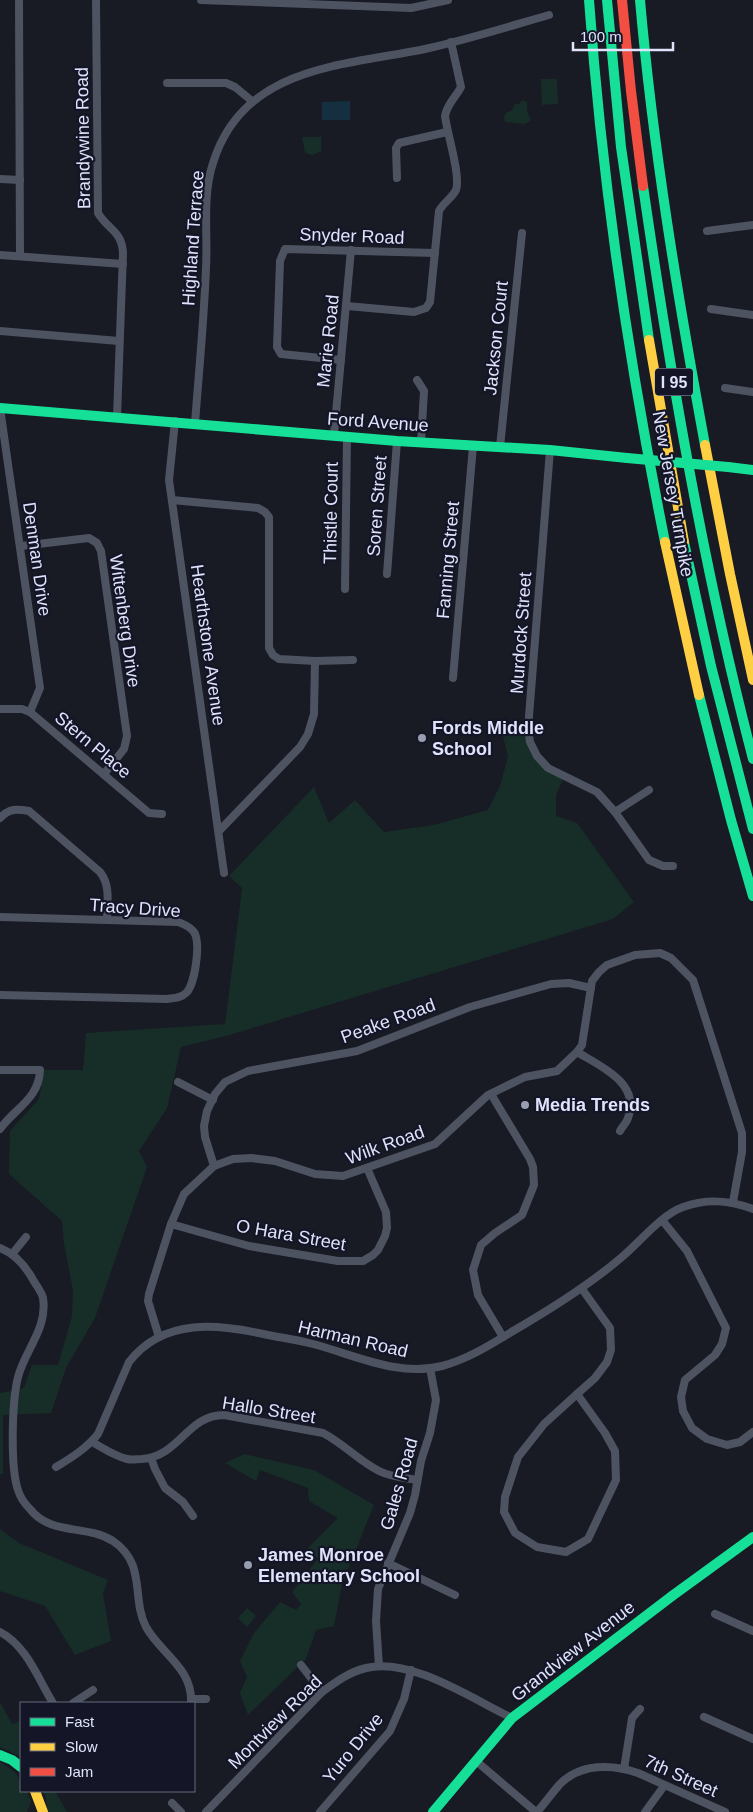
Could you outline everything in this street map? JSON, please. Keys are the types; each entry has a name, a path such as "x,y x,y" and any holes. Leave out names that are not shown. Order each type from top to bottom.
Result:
{"main road":[{"name":"New Jersey Turnpike","path":"589,0 595,73 609,193 636,383 663,535 698,696 753,896"},
{"name":"New Jersey Turnpike","path":"607,0 627,199 652,364 693,587 716,691 753,829"},
{"name":"New Jersey Turnpike","path":"622,0 644,187 680,414 722,629 753,759"},
{"name":"I 95","path":"640,0 655,132 680,299 718,516 753,680"},
{"name":"Ford Avenue","path":"0,408 196,422 397,441 550,450 753,470"},
{"name":"Grandview Avenue","path":"432,1812 512,1718 561,1678 753,1537"},
{"path":"0,1755 20,1766"},
{"path":"34,1812 36,1794"},
{"path":"36,1794 43,1807 43,1812"}],"street":[{"path":"20,0 20,256"},
{"name":"Brandywine Road","path":"96,0 98,213 103,223 118,235 123,243 117,417"},
{"path":"201,0 411,8 448,0"},
{"name":"Highland Terrace","path":"196,422 206,268 208,182 218,148 230,125 252,102 275,86 299,75 324,68 451,42 548,15"},
{"path":"347,306 414,312 426,308 430,302 439,212 452,196 458,180 445,116 446,108 461,86 451,42"},
{"path":"167,83 226,83 235,86 252,102"},
{"path":"397,178 396,148 398,144 447,132"},
{"path":"0,178 20,180"},
{"path":"707,231 753,225"},
{"name":"Jackson Court","path":"500,447 522,233"},
{"name":"Snyder Road","path":"341,360 281,354 278,352 280,261 285,249 435,253"},
{"name":"Marie Road","path":"334,435 351,250"},
{"path":"0,254 123,264"},
{"path":"711,309 753,314"},
{"path":"0,331 119,341"},
{"path":"417,380 424,391 421,442"},
{"path":"725,388 753,392"},
{"name":"Denman Drive","path":"0,408 40,688 30,712"},
{"name":"Hearthstone Avenue","path":"174,421 170,480 172,500 224,873"},
{"name":"Thistle Court","path":"345,589 347,436"},
{"name":"Soren Street","path":"387,574 397,441"},
{"name":"Fanning Street","path":"453,678 473,446"},
{"name":"Murdock Street","path":"550,450 528,729 530,742 537,756 548,768 597,792 615,812 649,860 663,866 673,866"},
{"path":"172,500 258,508 265,512 269,517 269,648 273,655 279,659 315,661 353,660"},
{"name":"Wittenberg Drive","path":"21,546 89,538 97,543 101,550 127,736 124,749 104,774"},
{"path":"219,831 300,747 308,734 314,714 315,661"},
{"name":"Stern Place","path":"0,709 22,709 30,712 149,813 162,814"},
{"path":"615,812 649,790"},
{"path":"0,818 5,812 17,809 30,811 100,872 106,879 108,889 107,920"},
{"name":"Tracy Drive","path":"0,917 178,922 187,925 194,933 198,942 192,983 187,992 178,998 0,995"},
{"name":"Wilk Road","path":"159,1337 148,1301 171,1224 184,1194 214,1166 233,1159 251,1158 275,1161 315,1174 343,1176 435,1144 491,1094 525,1077 557,1071 582,1045 591,988 595,977 604,968 635,955 660,953 672,958 693,980 742,1133 742,1152 733,1202"},
{"name":"Peake Road","path":"214,1166 205,1137 204,1126 208,1111 215,1094 225,1082 248,1071 357,1051 470,1007 551,984 569,983 591,988"},
{"path":"577,1052 616,1076 625,1088 630,1101 628,1118 620,1132"},
{"path":"0,1070 40,1070 40,1077 33,1095 0,1129"},
{"path":"178,1082 213,1100"},
{"path":"491,1094 530,1159 534,1185 522,1214 481,1245 473,1270 478,1295 503,1337"},
{"name":"O Hara Street","path":"171,1224 249,1246 338,1261 362,1261 378,1250 387,1228 386,1212 367,1168"},
{"name":"Harman Road","path":"56,1467 72,1458 92,1442 98,1434 129,1362 143,1347 159,1337 175,1331 196,1327 237,1328 312,1344 383,1365 406,1368 430,1368 463,1360 582,1289 623,1257 662,1220 681,1207 703,1200 733,1202 753,1209"},
{"path":"662,1220 687,1251 726,1328 722,1344 715,1355 685,1380 681,1396 683,1411 692,1428 707,1439 727,1445 740,1442 753,1432"},
{"path":"13,1253 26,1237"},
{"path":"0,1248 13,1253 28,1272 43,1297 43,1315 38,1334 27,1354 18,1377 13,1441 18,1491 35,1516 48,1524 62,1529 97,1534 113,1542 126,1555 135,1572 141,1613 145,1625 156,1642 183,1671 190,1688 191,1701 206,1699"},
{"path":"577,1394 605,1433 615,1451 616,1480 588,1539 566,1552 537,1547 515,1533 504,1512 505,1497 518,1457 544,1424 577,1394 595,1378 607,1362 611,1350 610,1328 582,1289"},
{"name":"Gales Road","path":"380,1666 376,1606 378,1589 410,1513 421,1460 434,1418 436,1400 430,1368"},
{"name":"Hallo Street","path":"92,1442 113,1454 128,1459 151,1458 167,1451 202,1420 217,1415 224,1415 324,1433 377,1470 392,1476 417,1480"},
{"path":"151,1458 165,1488 183,1502 193,1516"},
{"path":"388,1563 455,1595"},
{"path":"715,1614 753,1632"},
{"path":"0,1632 9,1637 21,1649 52,1702"},
{"path":"301,1665 322,1692"},
{"name":"Montview Road","path":"206,1812 322,1692 341,1678 355,1672 380,1666 400,1667 411,1670 512,1718"},
{"name":"Yuro Drive","path":"320,1812 390,1731 404,1699 411,1670"},
{"path":"75,1702 93,1690"},
{"path":"624,1769 632,1718 640,1709"},
{"path":"704,1717 753,1739"},
{"path":"476,1761 536,1812"},
{"name":"7th Street","path":"536,1812 561,1784 573,1775 589,1768 605,1766 638,1773 725,1812"},
{"path":"645,1812 664,1786"},
{"path":"172,1803 181,1812"}],"green space":[{"path":"541,79 557,79 558,104 542,105"},
{"path":"522,100 527,102 527,112 530,121 525,124 505,122 504,117 506,113"},
{"path":"302,137 321,137 321,151 313,155 305,153"},
{"path":"500,723 529,725 541,760 565,775 556,795 556,816 577,823 634,902 613,919 226,1036 181,1047 167,1108 139,1151 147,1167 95,1318 66,1368 51,1413 3,1415 3,1474 0,1474 0,1393 24,1388 32,1365 58,1365 72,1316 73,1290 64,1244 62,1221 9,1174 10,1131 39,1099 44,1070 83,1070 86,1033 225,1024 242,888 229,876 314,787 329,823 355,800 384,832 434,825 488,810 500,786 508,757"},
{"path":"244,1454 314,1470 374,1505 342,1584 334,1626 316,1630 306,1659 248,1715 240,1693 247,1677 240,1661 254,1633 280,1602 296,1610 301,1604 292,1592 318,1559 308,1548 338,1518 309,1501 308,1488 260,1470 256,1481 225,1463"},
{"path":"0,1529 19,1543 108,1580 103,1594 111,1641 75,1655 45,1606 0,1591"},
{"path":"247,1608 256,1616 247,1627 238,1618"},
{"path":"0,1702 12,1724 20,1721 20,1757 0,1747"},
{"path":"0,1762 18,1776 20,1792 27,1792 31,1802 27,1812 0,1812"},
{"path":"44,1792 56,1792 67,1812 48,1812"}],"water":[{"path":"350,101 350,120 322,120 322,102"}],"traffic: fast":[{"path":"589,0 601,136 618,272 640,408 665,542"},
{"path":"607,0 621,147 649,340"},
{"path":"640,0 645,56 667,223 705,445"},
{"path":"643,186 665,331 690,474 719,617 753,759"},
{"path":"0,408 397,441 550,450 627,458"},
{"path":"627,458 728,467"},
{"path":"728,467 753,470"},
{"path":"684,542 711,666 753,829"},
{"path":"699,695 731,820 753,896"},
{"path":"433,1812 512,1718 753,1537"},
{"path":"0,1755 12,1760 20,1766"}],"traffic: slow":[{"path":"649,340 684,542"},
{"path":"705,445 753,680"},
{"path":"665,542 699,695"},
{"path":"35,1792 43,1812"}],"traffic: jam":[{"path":"622,0 643,186"}],"place":[{"name":"Fords Middle School","path":"422,738"},
{"name":"Media Trends","path":"525,1105"},
{"name":"James Monroe Elementary School","path":"248,1565"}]}
